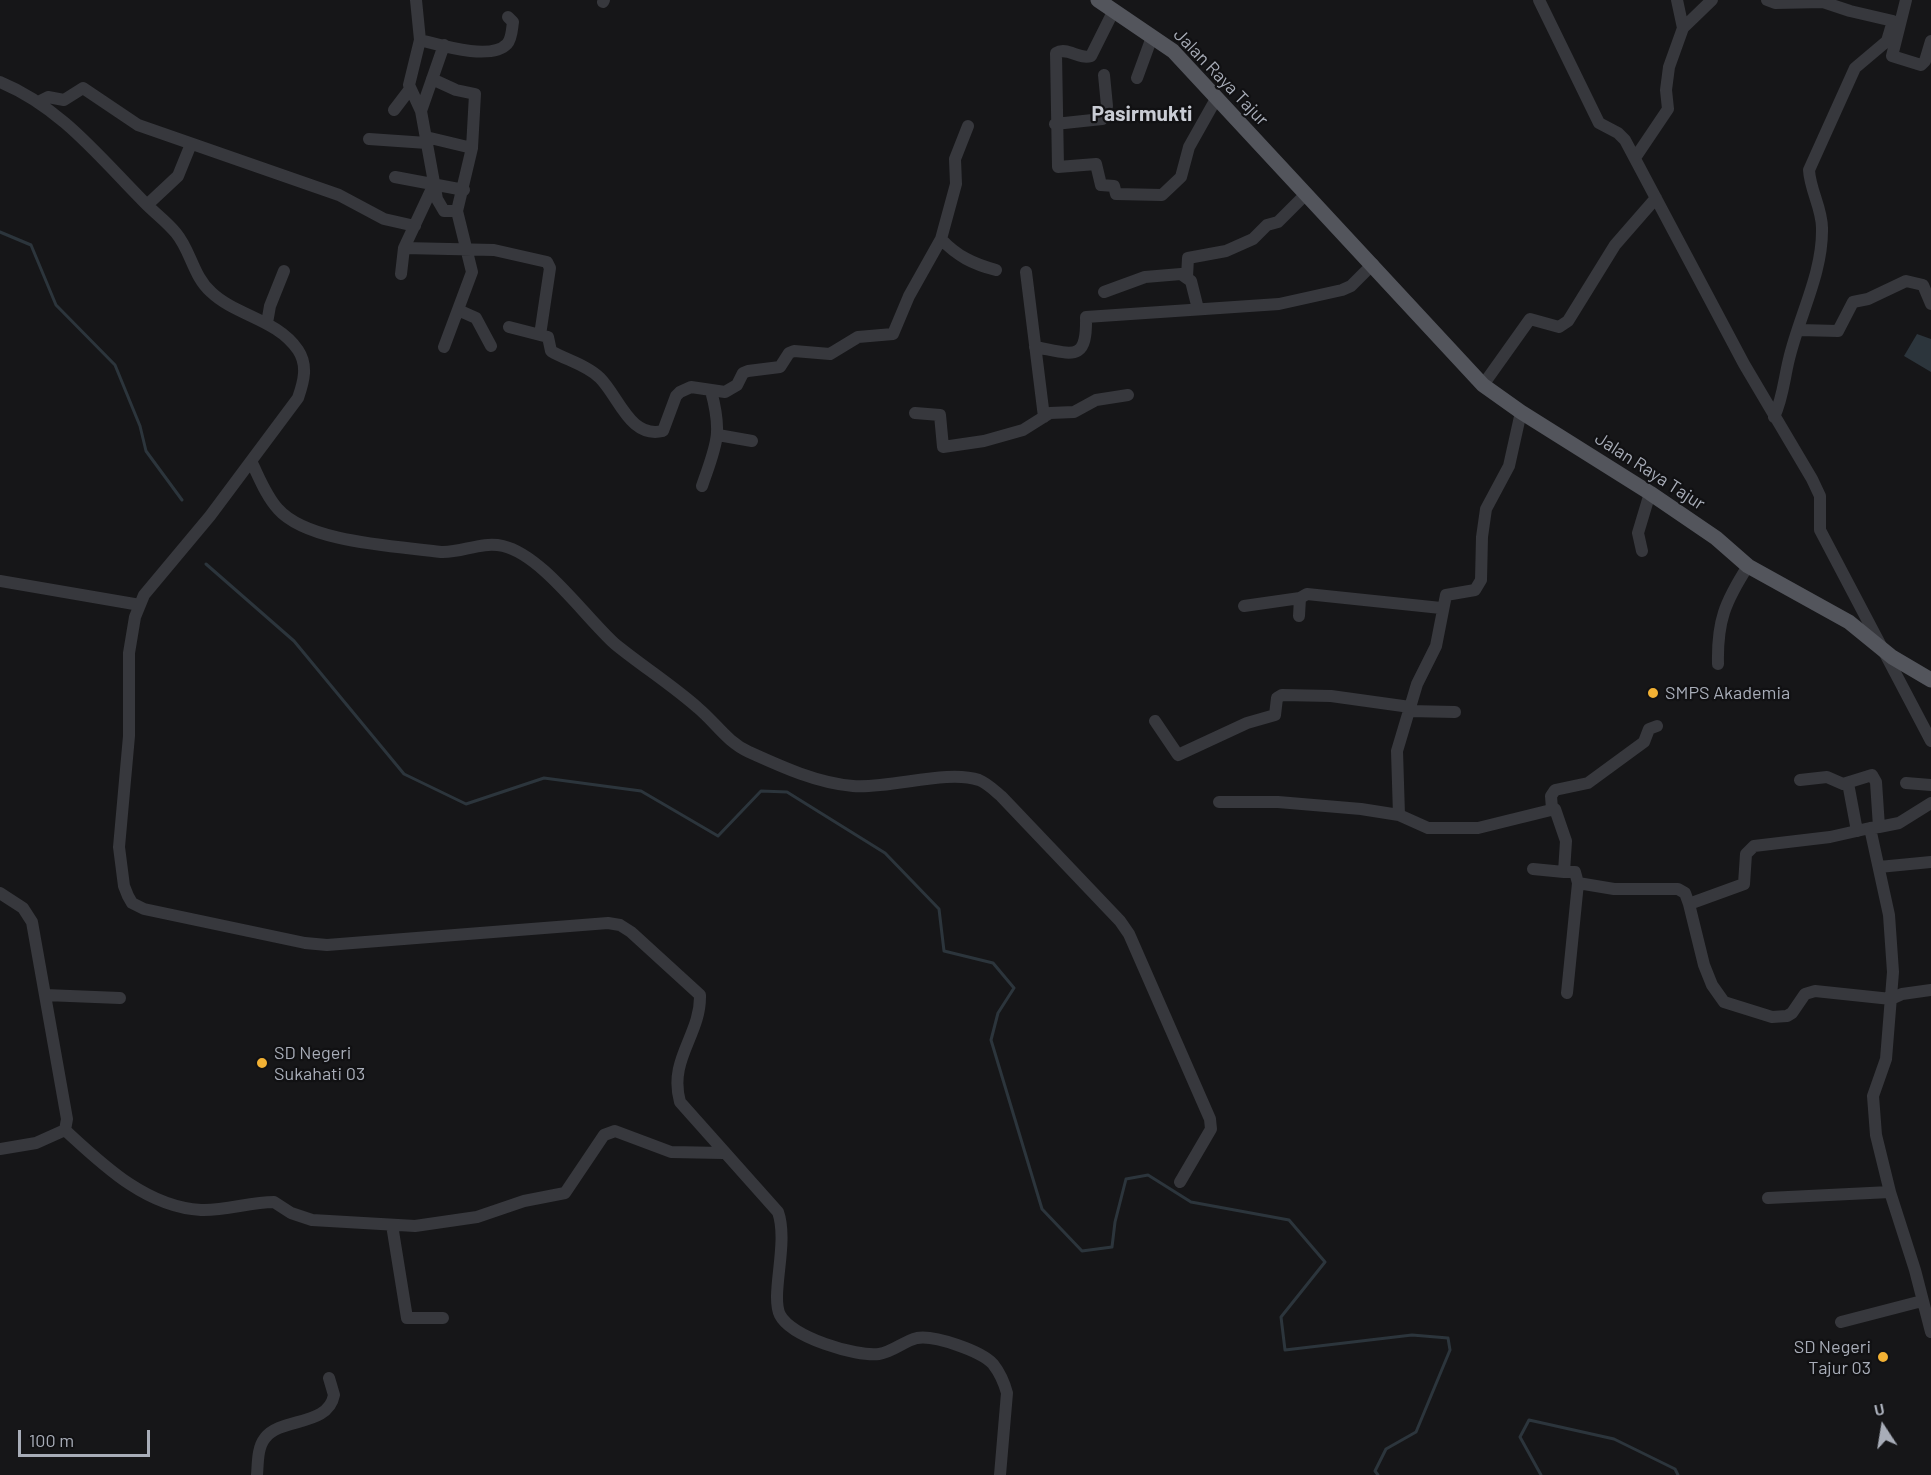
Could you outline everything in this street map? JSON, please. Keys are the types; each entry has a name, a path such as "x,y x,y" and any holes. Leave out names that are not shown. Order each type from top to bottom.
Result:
{"main road":[{"name":"Jalan Raya Tajur","path":"1098,0 1173,51 1373,264 1452,355 1483,385 1716,538 1748,566 1832,612 1930,679"}],"street":[{"path":"416,0 420,40 411,69 410,89 421,111 439,206 444,211 457,211"},
{"path":"1539,0 1599,123 1622,137 1635,158 1774,417 1818,492 1820,530 1931,741"},
{"path":"1677,0 1683,28"},
{"path":"1635,158 1668,109 1666,90 1669,67 1683,28 1712,0"},
{"path":"1767,0 1775,3 1823,2 1893,21 1887,41 1855,68 1809,170 1810,182 1820,215 1822,234 1820,254 1789,359 1783,397 1774,417"},
{"path":"1906,0 1892,56 1921,65 1925,61 1931,41"},
{"path":"1113,12 1091,56 1086,58 1064,50 1056,53 1055,124 1058,166 1096,165 1101,185 1114,186 1116,194 1162,195 1181,177 1189,147 1216,99"},
{"path":"420,40 469,51 492,51 507,44 511,37 513,22 508,16"},
{"path":"1137,78 1152,38"},
{"path":"421,111 444,45"},
{"path":"1055,124 1102,119 1107,106 1104,75"},
{"path":"432,79 456,90 475,94 472,148 464,190 457,211 472,272 444,347"},
{"path":"0,82 38,102 70,126 178,235 197,274 210,291 221,300 267,323 291,341 304,361 305,369 298,398 210,516 144,595 135,616 129,653 129,736 119,847 124,886 132,903 144,909 276,937 327,945 608,923 620,925 700,995 699,1013 677,1067 677,1091 680,1102 723,1153 778,1212 782,1231 777,1300 779,1313 785,1322 804,1336 865,1355 882,1354 908,1341 927,1338 969,1350 993,1364 1004,1381 1007,1393 1000,1475"},
{"path":"38,102 48,97 64,100 83,88 128,121 339,195 384,219 415,226"},
{"path":"394,110 410,89"},
{"path":"509,327 550,338 551,352 599,377 636,427 652,434 663,431 676,396 691,387 711,391 732,389 748,371 777,369 789,353 794,351 830,354 858,337 893,334 909,296 940,239 956,184 955,159 968,126"},
{"path":"369,140 426,140 472,148"},
{"path":"147,204 178,176 191,144"},
{"path":"395,177 464,190"},
{"path":"401,274 404,248 434,184"},
{"path":"1198,309 1194,291 1187,277 1188,258 1226,251 1253,238 1267,225 1278,222 1306,194"},
{"path":"1483,385 1530,319 1559,327 1568,321 1615,245 1656,198"},
{"path":"940,239 961,257 976,265 996,270"},
{"path":"404,248 494,250 548,263 540,335"},
{"path":"1035,347 1065,353 1077,351 1085,346 1087,340 1086,317 1267,306 1332,293 1351,286 1373,264"},
{"path":"267,323 270,306 284,271"},
{"path":"1026,272 1044,417"},
{"path":"1104,292 1158,275 1181,274 1187,277"},
{"path":"1799,330 1838,331 1853,302 1868,299 1906,281 1923,285 1931,304"},
{"path":"458,310 476,318 491,346"},
{"path":"702,486 718,435 718,418 711,391"},
{"path":"915,413 940,415 943,447 984,441 1023,430 1050,413 1074,412 1096,400 1128,395"},
{"path":"1400,815 1396,760 1410,709 1421,673 1436,646 1441,608 1446,595 1474,590 1481,580 1482,537 1486,509 1509,466 1521,412"},
{"path":"718,435 752,441"},
{"path":"251,461 279,510 301,525 325,534 441,552 455,552 487,544 504,546 524,554 614,643 696,706 726,739 747,751 822,780 853,786 897,785 962,776 982,781 1001,796 1120,921 1129,934 1210,1119 1211,1129 1180,1182"},
{"path":"1642,551 1638,533 1650,493"},
{"path":"1718,664 1722,612 1748,566"},
{"path":"0,581 140,605"},
{"path":"1244,606 1300,598 1307,594 1441,608"},
{"path":"1299,616 1300,598"},
{"path":"1155,721 1178,755 1247,723 1275,716 1277,698 1281,695 1331,696 1410,709 1455,712"},
{"path":"1552,809 1551,796 1555,790 1588,783 1644,742 1649,729 1657,726"},
{"path":"1800,780 1827,777 1848,783 1868,776 1874,777 1875,828 1879,867 1890,915 1893,972 1887,1059 1873,1096 1876,1135 1890,1192 1915,1270 1931,1332"},
{"path":"1848,783 1857,831"},
{"path":"1906,783 1931,785"},
{"path":"1219,802 1278,802 1361,808 1400,815 1428,828 1478,828 1552,809 1559,813 1566,841 1564,872"},
{"path":"1689,904 1744,884 1746,854 1754,846 1830,837 1899,823 1931,803"},
{"path":"1879,867 1931,862"},
{"path":"1533,868 1575,873 1578,883 1567,993"},
{"path":"1578,883 1614,889 1678,889 1685,893 1704,965 1712,985 1724,1002 1773,1017 1792,1013 1801,998 1815,991 1891,999 1902,994 1931,990"},
{"path":"0,893 23,908 32,922 65,1099 65,1130 125,1181 173,1205 200,1210 274,1202 291,1213 312,1220 392,1226 429,1225 477,1217 524,1201 565,1193 604,1135 615,1131 671,1152 723,1153"},
{"path":"45,995 120,998"},
{"path":"0,1149 36,1143 65,1130"},
{"path":"1768,1198 1890,1192"},
{"path":"392,1226 407,1318 443,1318"},
{"path":"1841,1322 1922,1301"},
{"path":"257,1475 260,1451 266,1436 314,1417 329,1404 334,1395 329,1378"}],"shaded area":[{"path":"1917,334 1931,339 1931,372 1904,356"}],"waterway":[{"path":"0,232 31,245 56,305 115,365 140,426 146,451 182,500"},
{"path":"206,564 294,641 404,774 466,804 544,778 641,791 718,836 761,791 787,792 885,853 939,909 944,951 993,963 1014,988 998,1013 991,1040 1042,1209 1082,1251 1112,1247 1115,1222 1126,1179 1148,1175 1191,1202 1289,1220 1325,1262 1281,1317 1285,1350 1412,1335 1448,1338 1450,1350 1416,1432 1386,1449 1375,1471 1378,1475"},
{"path":"1541,1475 1520,1437 1529,1420 1614,1439 1675,1469 1678,1475"}],"place":[{"name":"SMPS Akademia","path":"1653,693"},
{"name":"SD Negeri Sukahati 03","path":"262,1063"},
{"name":"SD Negeri Tajur 03","path":"1883,1357"}],"district":[{"name":"Pasirmukti","path":"1142,114"}]}
